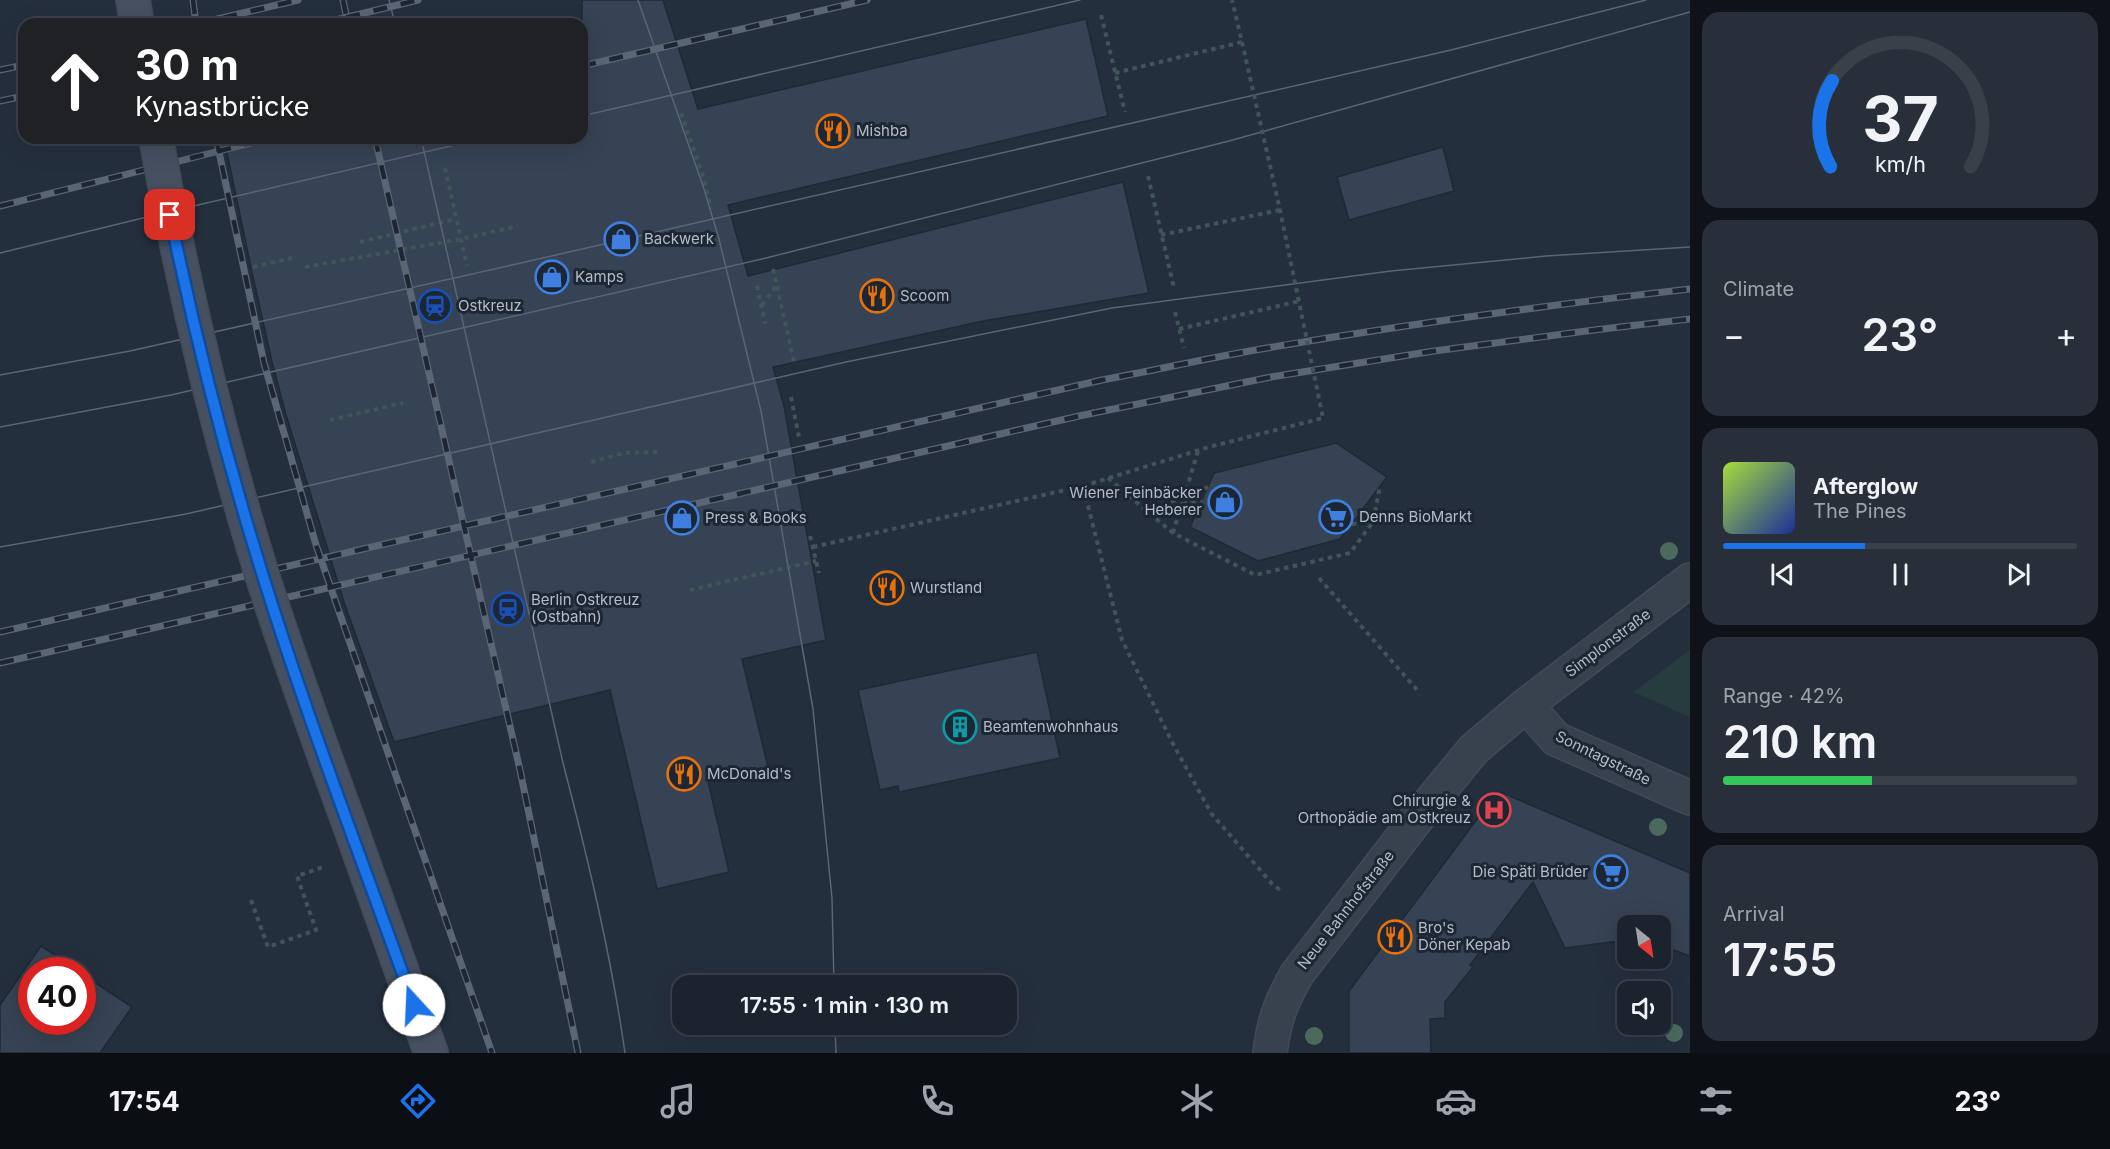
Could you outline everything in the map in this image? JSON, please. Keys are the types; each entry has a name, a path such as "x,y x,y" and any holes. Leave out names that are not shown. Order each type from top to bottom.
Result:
{"street":[{"path":"134,0 136,18"},
{"path":"157,144 185,284 234,478 274,611 431,1053"},
{"name":"Simplonstraße","path":"1526,705 1690,580"},
{"name":"Sonntagstraße","path":"1526,705 1556,739 1690,798"},
{"name":"Neue Bahnhofstraße","path":"1270,1053 1273,1029 1282,999 1297,974 1411,826 1474,750 1526,705"}],"path":[{"path":"813,547 1083,486 1198,451 1323,418 1280,210 1232,0"},
{"path":"1101,15 1125,112"},
{"path":"1115,73 1242,42"},
{"path":"681,113 704,179 711,209"},
{"path":"445,168 467,266"},
{"path":"1148,176 1174,288"},
{"path":"1161,235 1280,210"},
{"path":"360,242 456,219"},
{"path":"305,267 461,239 518,226"},
{"path":"254,267 292,258"},
{"path":"773,269 794,362"},
{"path":"757,286 765,324"},
{"path":"761,306 776,286"},
{"path":"1179,329 1300,302"},
{"path":"1175,312 1184,348"},
{"path":"790,397 799,437"},
{"path":"330,420 403,403"},
{"path":"1173,533 1198,451"},
{"path":"591,462 624,453 658,452"},
{"path":"1108,478 1173,533 1255,575 1350,553 1373,522 1380,486"},
{"path":"1083,486 1122,640 1172,742 1211,813 1273,885 1282,891"},
{"path":"1146,512 1208,487"},
{"path":"1146,512 1202,500"},
{"path":"1363,509 1373,522"},
{"path":"1146,512 1196,513"},
{"path":"1352,524 1373,522"},
{"path":"810,536 819,573"},
{"path":"690,590 816,561"},
{"path":"1319,578 1419,692"},
{"path":"251,900 268,947 316,930 297,876 324,866"}],"green space":[{"path":"1690,650 1690,717 1634,692"}],"building":[{"path":"582,0 663,0 698,109 1086,19 1108,116 728,205 748,276 1123,182 1149,293 983,321 773,367 784,406 826,640 742,659 768,767 708,781 729,872 657,889 610,690 394,742 345,605 286,415 272,362 225,144 588,144 588,18 582,18"},
{"path":"1443,147 1454,191 1349,220 1337,177"},
{"path":"1336,443 1387,477 1340,539 1258,561 1190,527 1214,473"},
{"name":"Beamtenwohnhaus","path":"1037,652 1060,758 899,792 898,786 880,790 858,690"},
{"path":"1498,791 1690,873 1690,956 1671,949 1671,915 1617,915 1617,941 1565,948 1533,882 1470,965 1473,967 1445,1002 1445,1018 1430,1019 1431,1053 1349,1053 1349,991"},
{"path":"41,946 58,957 33,957"},
{"path":"18,979 18,1035 96,1035 96,983 132,1007 100,1053 0,1053 0,1005"}],"tram line":[{"path":"389,0 394,18"},
{"path":"638,0 704,189 719,239 761,411 813,709 832,898 834,975"},
{"path":"588,115 1080,0"},
{"path":"0,375 130,351 534,260 1451,50 1646,0"},
{"path":"0,427 171,395 766,258 1229,141 1690,12"},
{"path":"422,144 563,763 598,907 625,1053"},
{"path":"0,253 459,144"},
{"path":"0,547 186,514 846,362 1112,308 1391,271 1546,256 1690,247"},
{"path":"835,1035 836,1053"}],"railway":[{"path":"193,0 195,18"},
{"path":"222,18 298,0"},
{"path":"343,0 347,18"},
{"path":"344,18 418,0"},
{"path":"588,65 867,0"},
{"path":"0,70 18,66"},
{"path":"0,101 18,97"},
{"path":"217,144 264,363 316,545 492,1053"},
{"path":"0,206 247,144"},
{"path":"376,144 520,770 578,1053"},
{"path":"0,632 1102,380 1246,352 1373,331 1531,308 1690,289"},
{"path":"0,663 1079,416 1271,377 1434,351 1690,319"}],"place":[{"name":"Mishba","path":"833,131"},
{"name":"Backwerk","path":"621,239"},
{"name":"Kamps","path":"552,277"},
{"name":"Scoom","path":"877,296"},
{"name":"Ostkreuz","path":"435,306"},
{"name":"Wiener Feinbäcker Heberer","path":"1225,502"},
{"name":"Denns BioMarkt","path":"1336,517"},
{"name":"Press & Books","path":"682,518"},
{"name":"Wurstland","path":"887,588"},
{"name":"Berlin Ostkreuz (Ostbahn)","path":"508,609"},
{"name":"Beamtenwohnhaus","path":"960,727"},
{"name":"McDonald's","path":"684,774"},
{"name":"Chirurgie & Orthopädie am Ostkreuz","path":"1494,810"},
{"name":"Die Späti Brüder","path":"1611,872"},
{"name":"Bro's Döner Kepab","path":"1395,937"}],"route":[{"path":"170,215 206,374 263,578 304,700 414,1005"}]}
